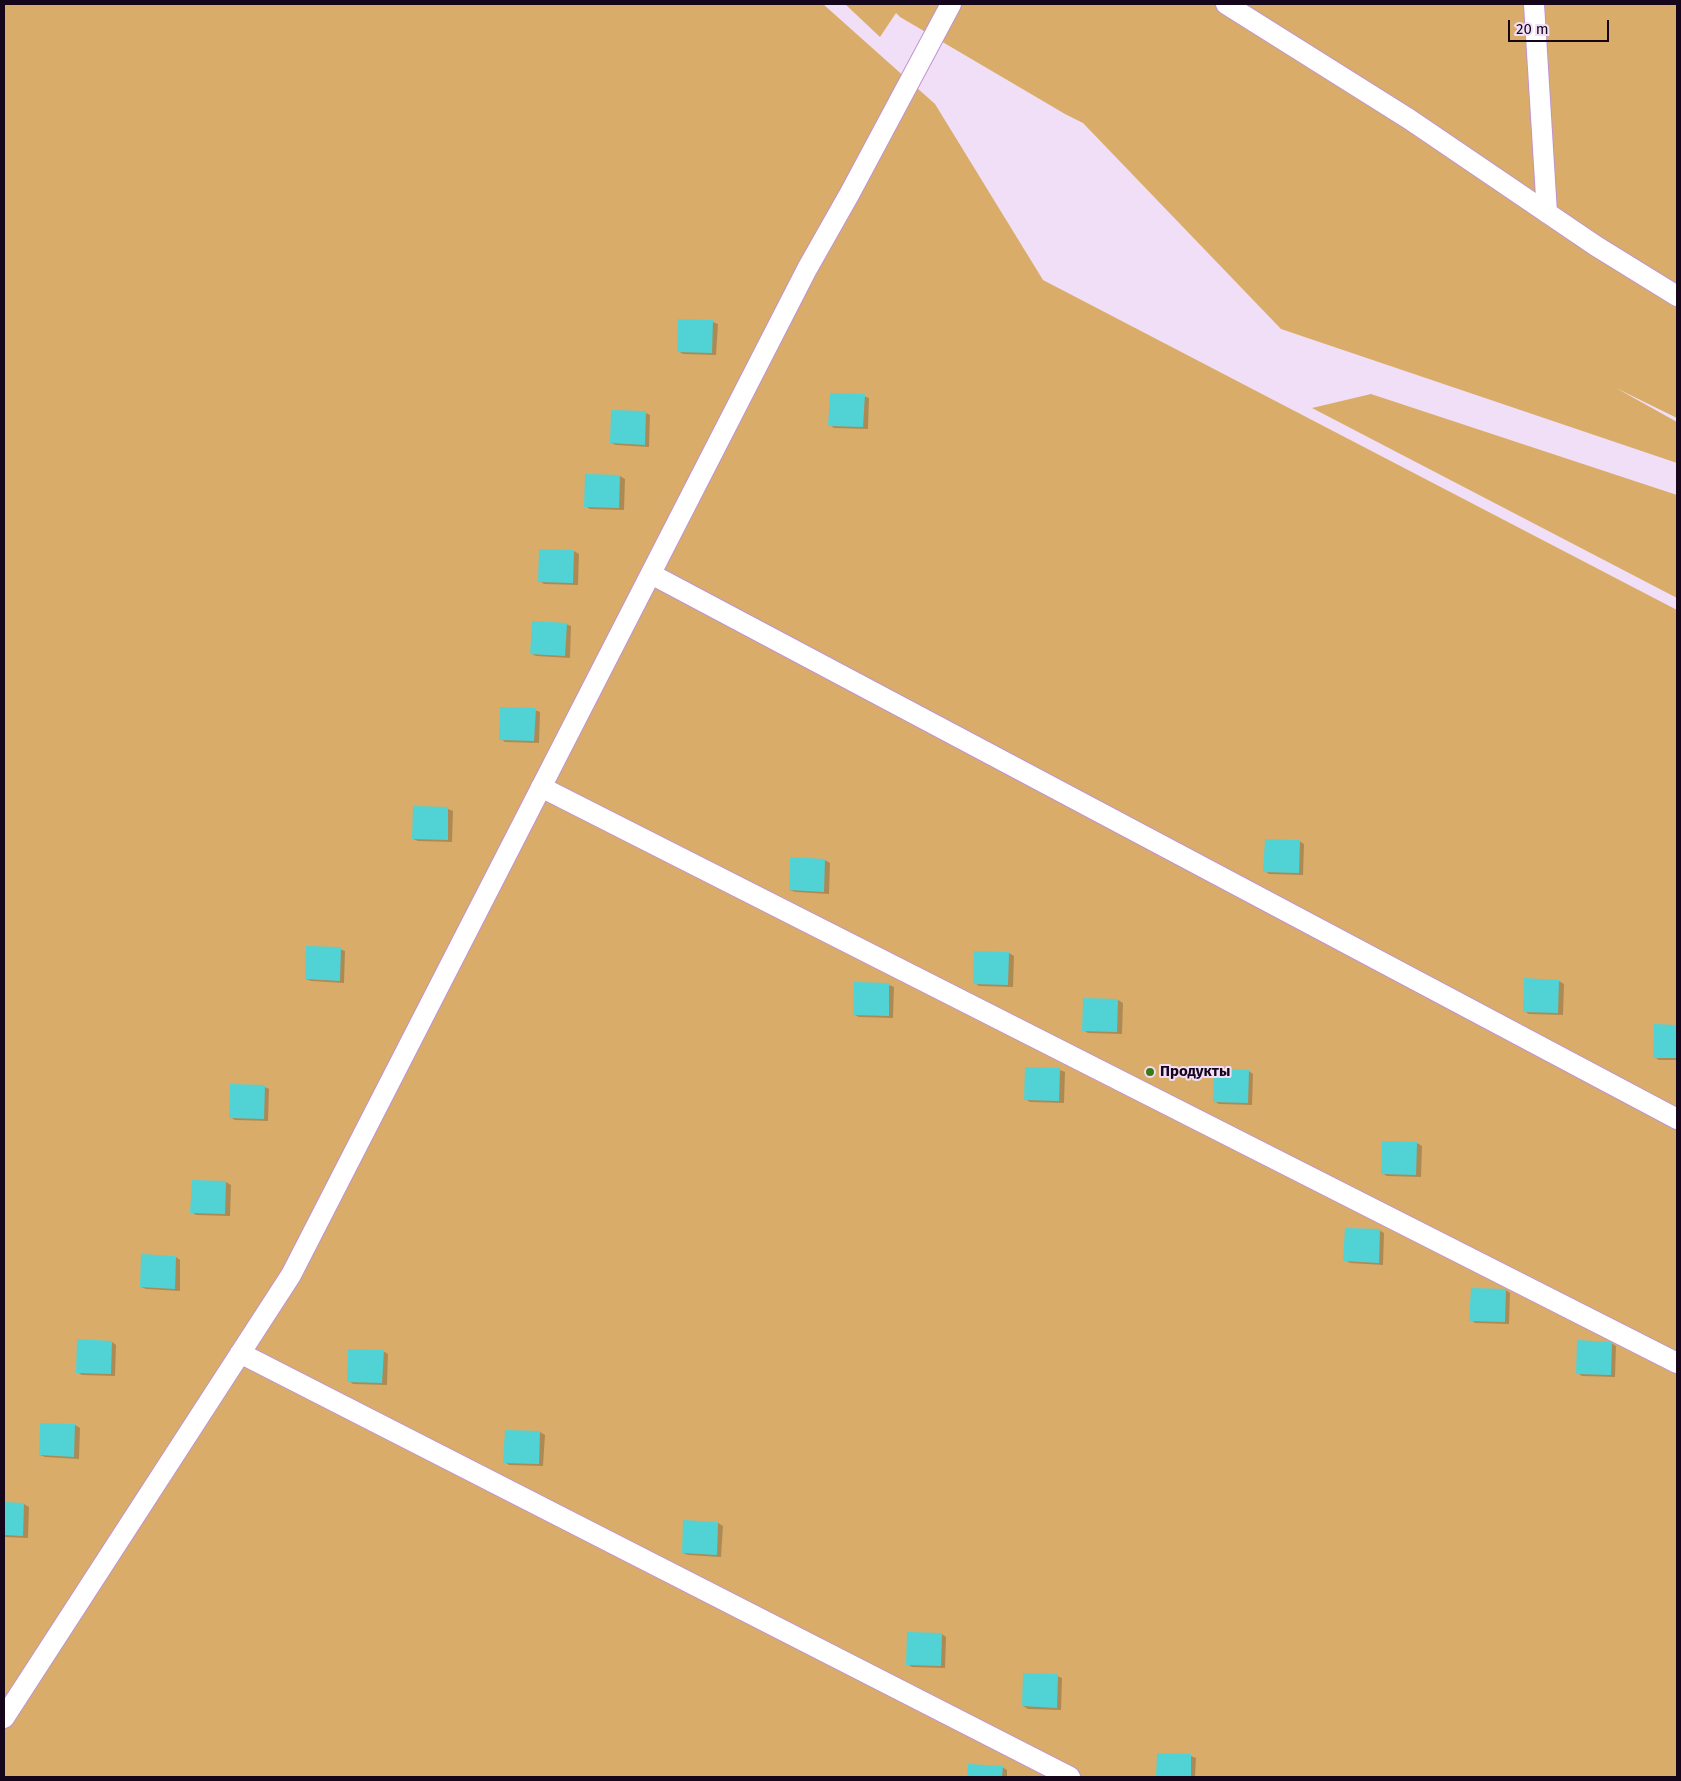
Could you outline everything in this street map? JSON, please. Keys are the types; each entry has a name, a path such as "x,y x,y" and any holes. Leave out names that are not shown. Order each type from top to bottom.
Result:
{"lane":[{"path":"4,1718 291,1275 807,269 951,4"},
{"path":"1226,4 1409,120 1596,246 1677,296"},
{"path":"1534,4 1547,213"},
{"path":"651,574 1677,1119"},
{"path":"541,787 1677,1363"},
{"path":"240,1353 1070,1777"}],"shaded area":[{"path":"4,4 823,4 935,104 1043,280 1677,610 1677,1777 4,1777"},
{"path":"845,4 1677,4 1677,418 1616,388 1677,422 1677,463 1281,329 1083,123 896,13 880,37"},
{"path":"1371,394 1677,495 1677,598 1312,408"}],"building":[{"path":"678,319 713,320 712,353 677,352"},
{"path":"830,393 865,394 863,427 828,426"},
{"path":"611,410 646,411 645,445 610,443"},
{"path":"585,474 620,475 619,508 584,507"},
{"path":"539,549 574,550 573,583 538,582"},
{"path":"532,621 567,623 565,656 530,654"},
{"path":"500,707 536,708 534,741 499,740"},
{"path":"413,806 448,807 448,840 412,839"},
{"path":"1265,839 1300,840 1299,873 1263,872"},
{"path":"790,857 825,859 824,892 789,890"},
{"path":"306,946 341,947 340,981 305,979"},
{"path":"974,951 1009,952 1008,985 973,984"},
{"path":"1524,978 1559,980 1558,1013 1523,1012"},
{"path":"854,982 889,983 889,1016 853,1015"},
{"path":"1083,998 1118,999 1117,1032 1082,1031"},
{"path":"1654,1024 1677,1025 1677,1058 1653,1058"},
{"path":"1025,1067 1060,1068 1059,1101 1024,1100"},
{"path":"1214,1069 1249,1070 1248,1103 1213,1102"},
{"path":"230,1084 265,1085 264,1119 229,1118"},
{"path":"1382,1141 1417,1142 1416,1175 1381,1174"},
{"path":"192,1180 226,1181 225,1214 190,1213"},
{"path":"1345,1228 1380,1229 1379,1263 1343,1261"},
{"path":"141,1254 176,1256 175,1289 140,1287"},
{"path":"1471,1288 1506,1289 1505,1322 1469,1321"},
{"path":"77,1339 112,1341 111,1374 76,1373"},
{"path":"1577,1340 1612,1342 1611,1375 1576,1374"},
{"path":"348,1349 384,1350 382,1383 347,1382"},
{"path":"40,1423 75,1424 74,1457 39,1455"},
{"path":"505,1430 540,1431 539,1464 503,1463"},
{"path":"4,1502 24,1503 23,1536 4,1535"},
{"path":"683,1520 718,1522 717,1555 682,1553"},
{"path":"907,1632 942,1633 941,1666 906,1665"},
{"path":"1023,1673 1058,1674 1057,1708 1022,1706"},
{"path":"1157,1753 1191,1754 1191,1777 1156,1777"},
{"path":"968,1764 1003,1766 1002,1777 967,1777"}],"place":[{"name":"Продукты","path":"1150,1072"}]}
